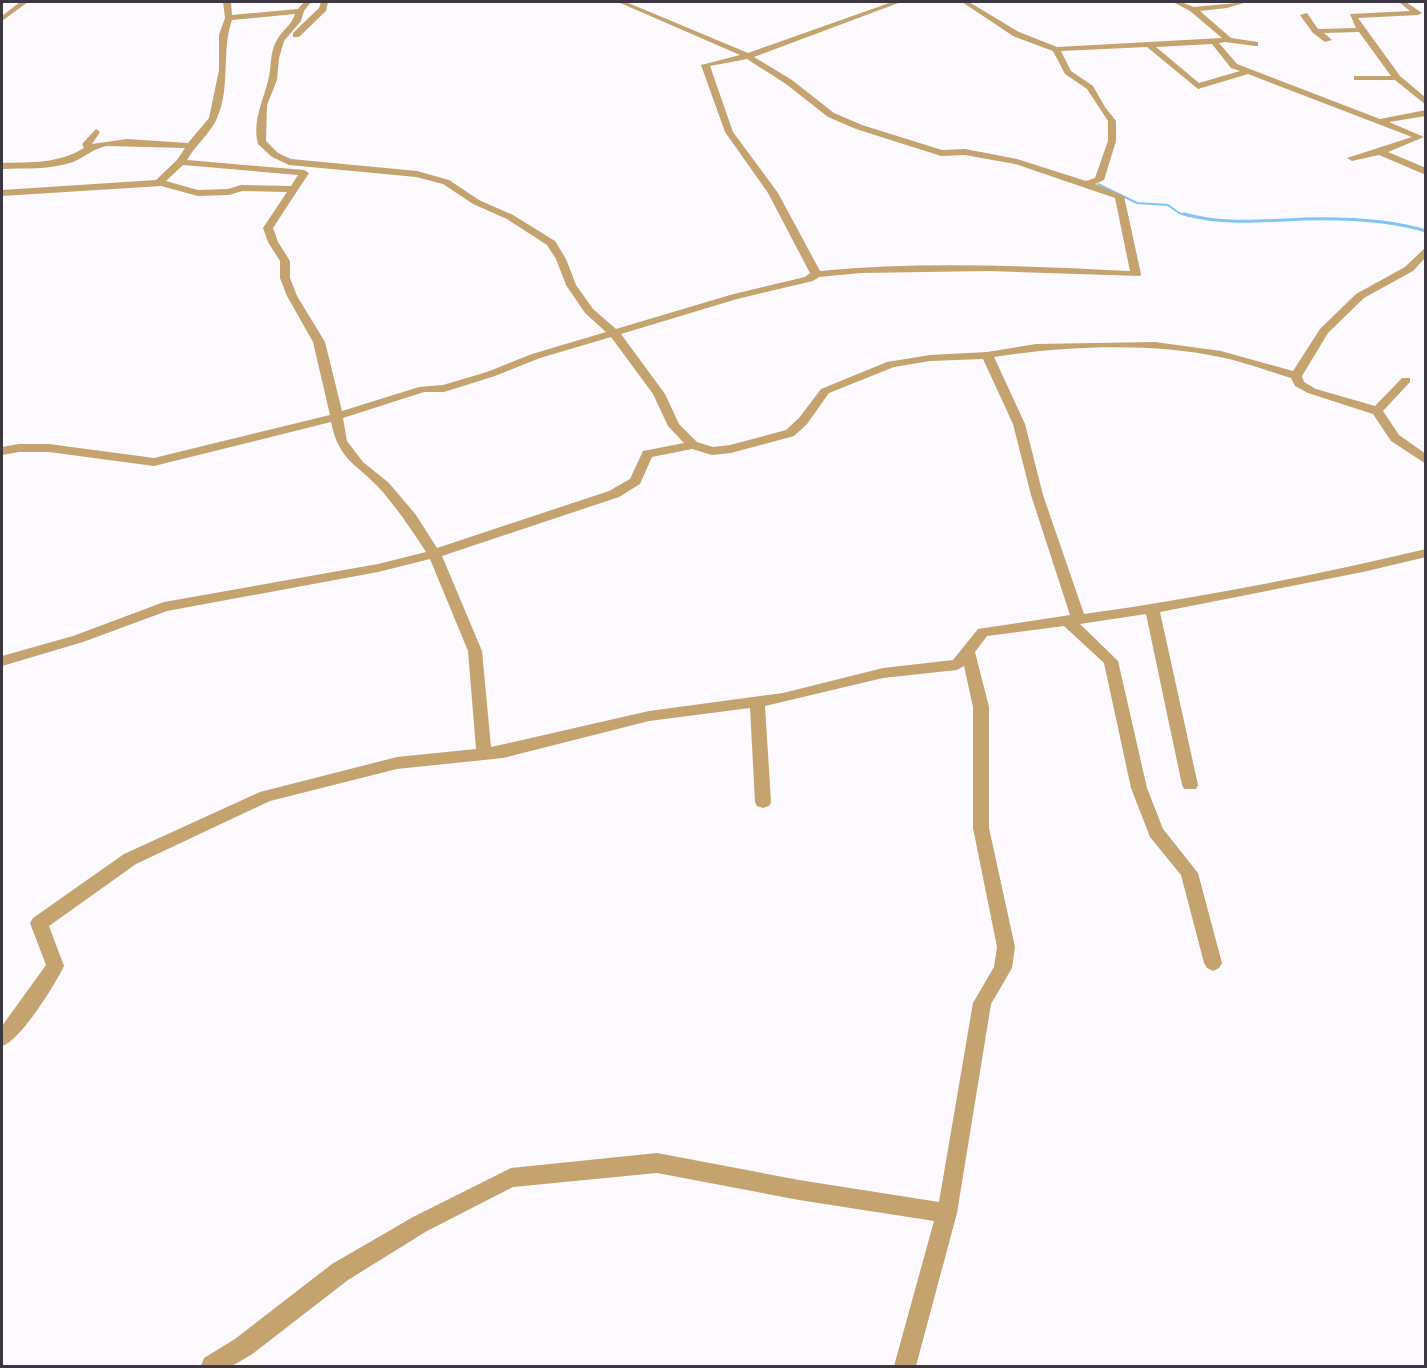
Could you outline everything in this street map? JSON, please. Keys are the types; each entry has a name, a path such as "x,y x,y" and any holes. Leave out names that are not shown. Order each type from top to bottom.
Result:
{"street":[{"path":"2,19 24,2"},
{"path":"161,183 161,179 181,162 190,146 213,118 224,69 223,35 229,18 227,2"},
{"path":"307,169 275,155 261,142 263,105 273,80 275,58 280,41 297,21 300,11 308,2"},
{"path":"280,41 290,41 323,9 324,2"},
{"path":"2,451 19,448 49,448 154,462 335,417 423,389 439,389 473,380 536,356 734,297 797,283 816,274 861,270 978,268 1136,274 1119,196 1017,162 965,152 941,153 859,127 831,115 789,82 748,56 621,2"},
{"path":"816,274 773,193 729,132 705,65 748,56 898,2"},
{"path":"965,2 1016,33 1056,50 1227,40 1255,44"},
{"path":"1176,2 1192,9 1227,40"},
{"path":"1192,9 1244,2"},
{"path":"1402,2 1422,16"},
{"path":"229,18 300,11"},
{"path":"1304,15 1316,31 1328,40"},
{"path":"1422,16 1353,16 1397,78 1425,103"},
{"path":"1316,31 1361,30"},
{"path":"1214,42 1230,63"},
{"path":"1185,44 1202,51"},
{"path":"1149,45 1198,86 1249,71"},
{"path":"1056,50 1068,72 1090,88 1101,108 1112,121 1112,141 1099,180 1086,184"},
{"path":"1211,55 1423,136"},
{"path":"1357,78 1397,78"},
{"path":"1382,121 1425,113"},
{"path":"88,147 87,144 96,132"},
{"path":"1352,158 1380,152 1423,136"},
{"path":"2,166 40,166 63,162 74,159 88,147 108,142 190,146"},
{"path":"1380,152 1425,172"},
{"path":"181,162 417,174 446,182 476,202 510,217 550,243 561,259 571,285 583,302 614,333 659,394 674,426 693,445 712,451 731,449 790,433 803,421 825,391 891,364 930,358 987,355 1036,347 1155,345 1221,354 1296,376"},
{"path":"307,169 268,228 285,261 285,278 292,296 319,342 332,391 341,441 359,465 384,486 411,518 434,554 475,651 484,754"},
{"path":"2,193 161,183 198,194 241,188 294,189"},
{"path":"1296,376 1324,331 1360,296 1409,269 1425,250"},
{"path":"987,355 1019,424 1072,618 1111,661 1139,788 1156,832 1189,873 1213,963"},
{"path":"1296,376 1299,384 1312,391 1377,411 1395,438 1425,460"},
{"path":"1377,411 1406,380"},
{"path":"2,661 78,639 164,607 378,568 434,554 614,494 635,481 647,454 693,445"},
{"path":"2,1038 12,1028 55,966 39,923 130,859 266,796 397,763 503,752 649,717 783,698 884,673 957,665 983,632 1072,618 1152,609 1425,554"},
{"path":"1152,609 1190,785"},
{"path":"905,1366 947,1214 982,1002 1003,968 1006,947 981,828 981,707 968,651"},
{"path":"757,701 763,802"},
{"path":"212,1366 243,1347 340,1272 420,1224 511,1178 657,1163 799,1190 947,1214"}],"waterway":[{"path":"1098,184 1137,203 1168,205 1179,213 1189,216"},
{"path":"1184,214 1228,221 1365,220 1426,231"}]}
